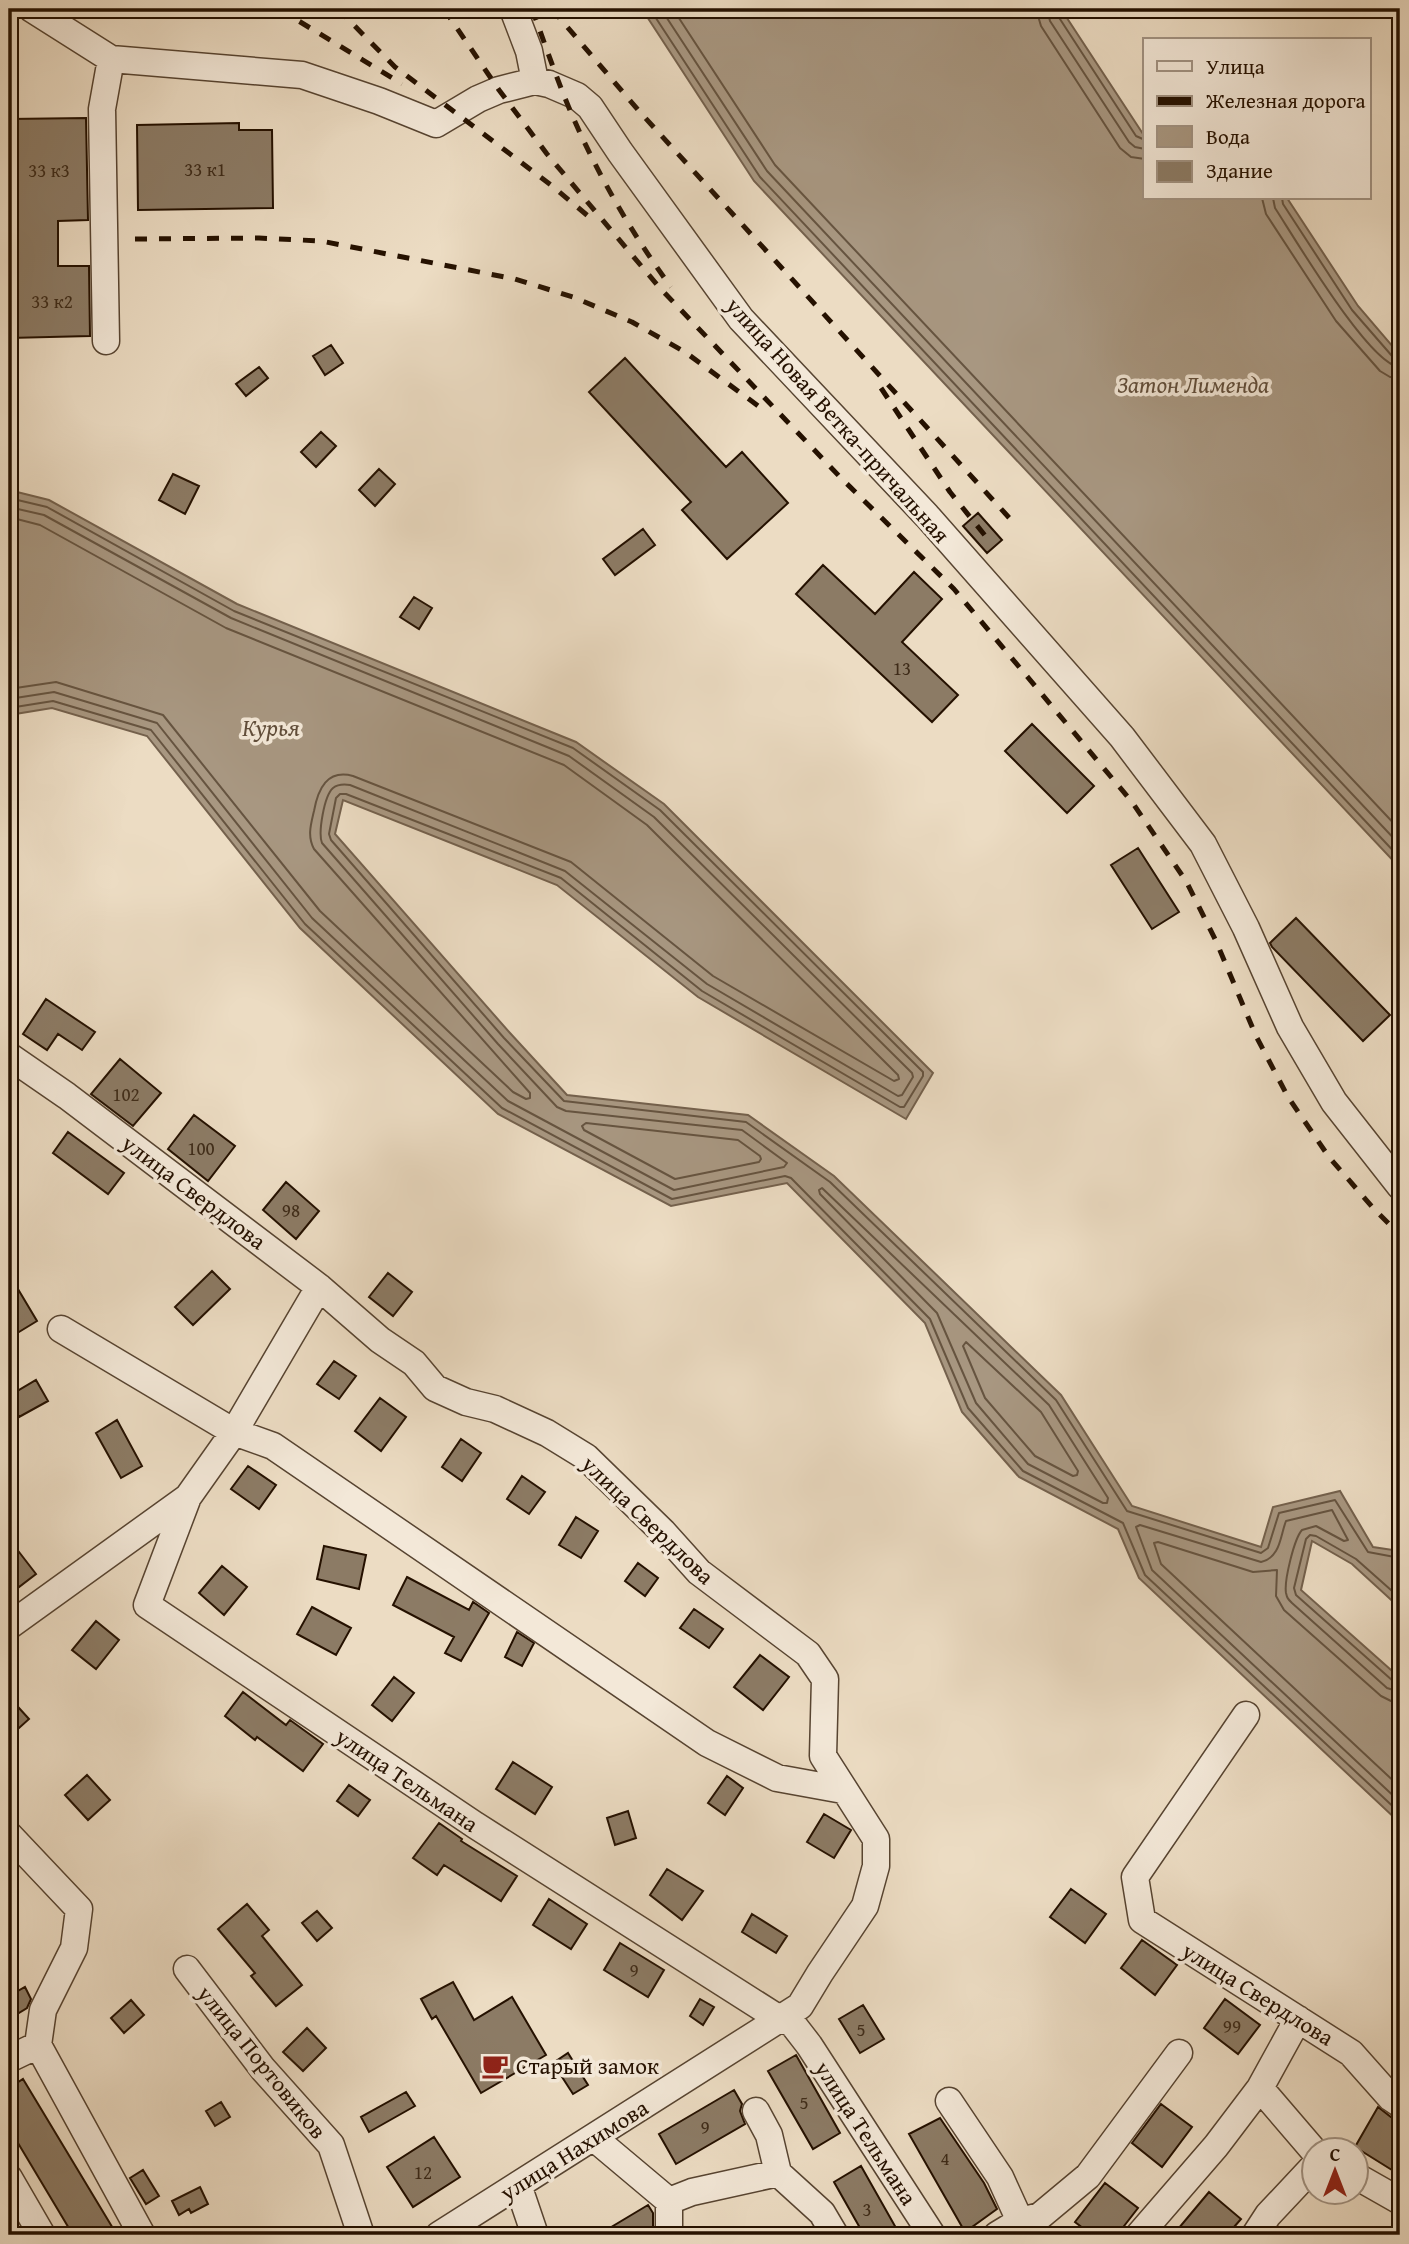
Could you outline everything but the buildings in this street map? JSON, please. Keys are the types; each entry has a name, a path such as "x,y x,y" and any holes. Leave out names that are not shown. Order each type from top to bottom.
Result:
{"street":[{"path":"32,9 111,59 302,75 436,124 478,99 499,90 536,81 529,51 513,9"},
{"path":"106,341 102,109 111,59"},
{"name":"улица Новая Ветка-причальная","path":"536,81 577,96 590,107 741,319 927,516 1122,737 1203,844 1246,928 1296,1038 1334,1102 1400,1186"},
{"name":"улица Свердлова","path":"9,1056 77,1104 319,1287 380,1340 414,1363 435,1388 466,1402 495,1409 547,1433 586,1457 663,1532 699,1572 808,1654 825,1679 823,1756 876,1839 876,1866 865,1906 800,2006 779,2018"},
{"name":"улица Тельмана","path":"319,1287 234,1432 188,1497 147,1605 474,1825 779,2018 792,2023 810,2045 932,2235"},
{"path":"61,1329 234,1432 273,1446 707,1743 777,1778 843,1790"},
{"path":"9,1626 188,1497"},
{"name":"улица Свердлова","path":"1246,1715 1135,1877 1142,1920 1352,2053 1391,2098 1400,2104"},
{"path":"9,1835 79,1909 74,1948 43,2010 38,2045 142,2235"},
{"name":"улица Портовиков","path":"187,1969 263,2069 331,2146 361,2235"},
{"name":"улица Нахимова","path":"439,2235 779,2018"},
{"path":"1139,2235 1216,2146 1260,2088 1298,2019"},
{"path":"9,2059 38,2045"},
{"path":"997,2235 1020,2221 1040,2216 1088,2176 1179,2053"},
{"path":"1260,2088 1301,2136"},
{"path":"949,2101 1000,2176 1020,2221"},
{"path":"756,2110 769,2135 778,2173 822,2213 835,2235"},
{"path":"594,2138 668,2202 669,2235"},
{"path":"668,2202 692,2192 778,2173"},
{"path":"9,2178 42,2235"},
{"path":"1255,2235 1268,2215 1300,2181"},
{"path":"1370,2184 1400,2201"},
{"path":"518,2185 535,2235"}],"water":[{"name":"Затон Лименда","path":"642,9 1061,9 1143,134 1143,200 1288,200 1358,306 1400,355 1400,868 754,181"},
{"name":"Курья","path":"9,490 49,500 237,604 576,742 664,804 933,1073 906,1119 698,997 557,885 343,800 335,834 567,1095 748,1115 834,1176 1061,1395 1132,1506 1261,1547 1273,1507 1340,1491 1373,1547 1400,1551 1400,1608 1352,1564 1312,1541 1301,1590 1400,1678 1400,1823 1139,1578 1118,1529 1019,1477 962,1412 925,1323 787,1183 671,1206 498,1114 300,928 147,736 52,708 9,715"}],"railway":[{"path":"279,9 402,84"},
{"path":"338,9 395,67 588,216"},
{"path":"444,9 547,154 659,287 841,478 954,589 1132,802 1186,881 1216,941 1256,1036 1288,1097 1329,1157 1400,1235"},
{"path":"532,9 567,102 593,160 629,225 671,287"},
{"path":"552,9 639,111 1013,522"},
{"path":"135,239 259,238 321,241 515,279 573,297 632,322 685,352 765,411"},
{"path":"881,388 950,492 991,543"}],"place":[{"name":"Cтарый замок","path":"495,2066"}]}
